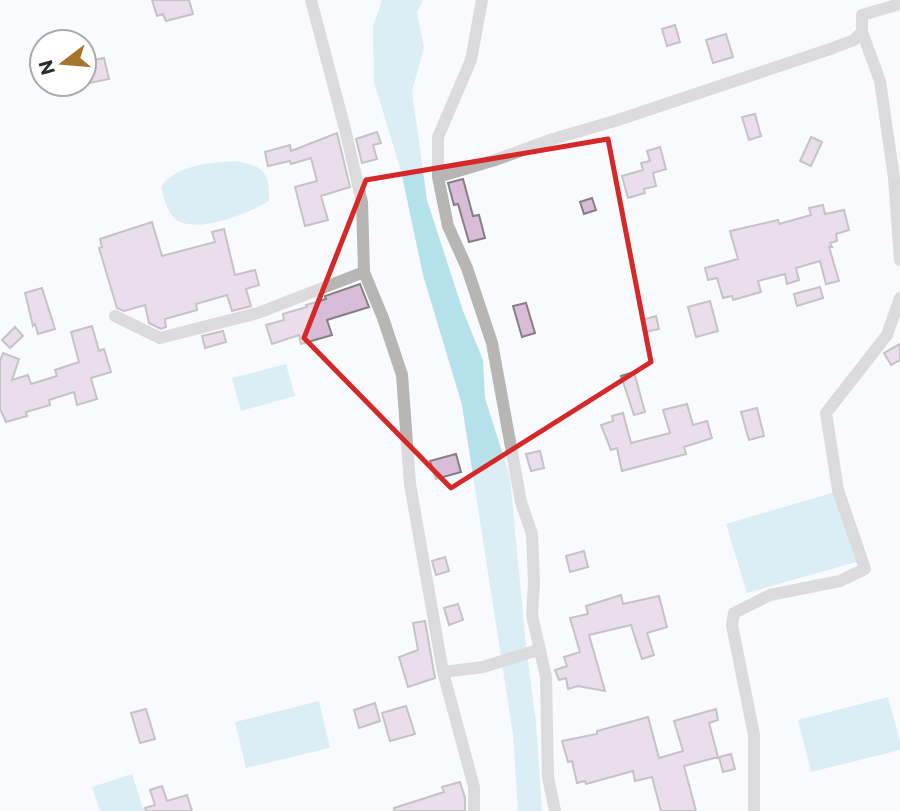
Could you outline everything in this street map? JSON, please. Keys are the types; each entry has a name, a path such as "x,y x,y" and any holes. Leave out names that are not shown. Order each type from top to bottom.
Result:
{"street":[{"path":"310,0 362,202 364,272 402,375 410,484 443,672 474,787 474,811"},
{"path":"482,0 471,60 438,137 438,177 448,226 467,268 492,343 521,502 532,534 532,615 536,650 546,677 548,777 555,811"},
{"path":"900,4 862,15 862,32 880,81 894,178 900,260"},
{"path":"438,177 833,48 854,40 862,32"},
{"path":"115,316 160,338 258,313 364,272"},
{"path":"754,811 754,735 732,625 734,613 770,595 840,581 864,569 838,490 826,413 887,335 900,298"},
{"path":"443,672 483,667 536,650"}],"highlighted area":[{"path":"608,139 651,362 451,488 304,338 366,180"}],"water":[{"path":"382,0 423,0 417,12 424,48 412,91 427,200 463,311 483,360 485,398 510,477 536,722 542,811 518,811 513,734 462,405 423,275 401,171 374,82 373,26"},
{"path":"237,161 254,165 264,172 269,201 237,216 199,225 178,221 171,215 161,186 168,179 196,166"},
{"path":"286,364 295,396 241,411 232,378"},
{"path":"835,492 856,562 747,593 726,524"},
{"path":"888,697 900,750 811,772 798,720"},
{"path":"319,701 330,748 246,768 235,722"},
{"path":"132,774 144,811 100,811 92,787"}],"building":[{"path":"152,0 189,0 193,14 166,21 163,14 157,16"},
{"path":"675,25 680,42 667,46 662,29"},
{"path":"726,34 733,57 713,63 706,40"},
{"path":"104,58 109,79 98,81 98,59"},
{"path":"755,114 761,136 749,140 742,117"},
{"path":"377,132 381,143 373,145 377,159 362,163 356,139"},
{"path":"337,133 350,187 321,196 328,220 305,226 295,187 317,181 311,158 291,164 290,161 268,166 265,152 290,145 291,151"},
{"path":"811,137 822,142 811,166 800,161"},
{"path":"660,147 666,169 653,173 656,186 644,189 645,193 628,198 622,176 643,170 641,163 650,161 647,151"},
{"path":"463,179 473,216 479,215 485,238 469,242 458,204 454,205 448,183"},
{"path":"592,198 596,210 584,214 580,202"},
{"path":"823,205 825,214 844,210 849,230 836,234 837,241 830,243 832,247 829,247 839,281 826,284 820,261 796,268 799,280 787,284 785,274 758,281 761,292 733,300 732,296 723,298 717,278 708,280 705,268 738,259 730,231 778,220 779,224 811,215 809,208"},
{"path":"152,222 162,256 215,242 212,232 224,229 235,275 255,270 259,285 246,289 251,306 232,311 227,295 196,304 197,310 165,319 166,327 161,329 149,323 145,305 124,311 117,308 99,248 102,247 100,239"},
{"path":"360,284 369,307 327,320 332,335 301,344 299,335 272,344 266,325 284,320 283,314 307,307 306,305 326,299 325,296"},
{"path":"820,287 823,298 797,306 794,294"},
{"path":"42,288 55,329 38,334 35,324 33,326 25,293"},
{"path":"710,301 718,331 696,337 688,307"},
{"path":"526,303 535,333 522,337 513,306"},
{"path":"656,316 659,329 645,332 642,320"},
{"path":"92,326 99,351 104,349 111,372 91,378 97,399 77,405 74,392 49,400 50,405 26,412 27,416 6,422 0,409 0,361 3,353 19,359 12,380 28,375 31,384 57,376 55,370 79,362 71,332"},
{"path":"15,327 23,336 10,348 2,340"},
{"path":"223,331 226,342 205,348 202,336"},
{"path":"900,344 900,360 891,365 884,353"},
{"path":"634,372 645,412 634,415 621,376"},
{"path":"687,404 693,425 707,421 712,438 684,447 686,454 622,471 617,448 611,450 601,425 613,421 612,416 623,413 631,443 670,433 663,410"},
{"path":"757,408 764,436 749,440 741,412"},
{"path":"540,451 544,468 531,471 526,454"},
{"path":"456,454 461,472 436,479 430,461"},
{"path":"584,551 588,567 570,572 566,556"},
{"path":"445,557 449,571 436,575 432,561"},
{"path":"621,595 623,604 659,596 667,627 647,633 654,655 642,659 631,625 589,635 605,691 578,686 568,689 566,678 559,680 555,670 567,666 564,657 580,652 570,618 588,614 586,606"},
{"path":"458,604 463,620 449,625 444,608"},
{"path":"425,621 435,678 408,687 399,657 418,650 413,623"},
{"path":"375,703 380,721 359,728 354,710"},
{"path":"406,706 415,734 390,741 382,713"},
{"path":"146,709 155,739 140,743 131,713"},
{"path":"716,709 718,720 709,723 718,757 684,766 696,811 661,811 652,777 635,781 633,771 586,784 585,781 577,783 572,761 568,762 562,741 597,734 597,731 648,717 659,758 683,751 674,721"},
{"path":"731,754 735,769 723,772 719,757"},
{"path":"460,782 465,798 465,811 394,811 394,808 444,792 442,787"},
{"path":"162,786 167,801 187,795 192,811 146,811 145,808 155,805 150,790"}]}
